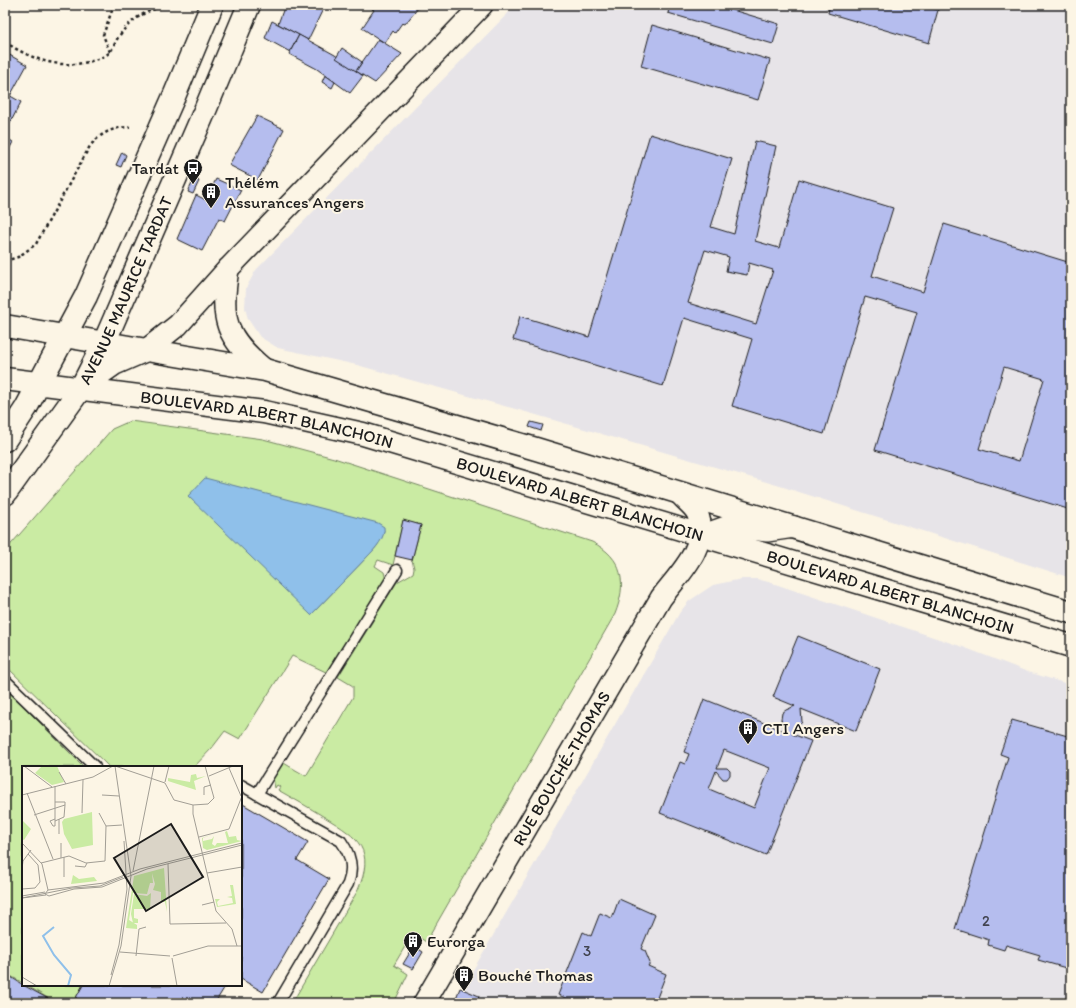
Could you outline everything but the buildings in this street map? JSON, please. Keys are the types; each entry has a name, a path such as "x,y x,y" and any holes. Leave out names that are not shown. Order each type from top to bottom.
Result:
{"street":[{"name":"AVENUE MAURICE TARDAT","path":"5,440 26,408 86,296 128,203 212,5"},
{"name":"AVENUE MAURICE TARDAT","path":"5,494 81,388 96,342 206,108 249,5"},
{"path":"81,388 115,364 145,351 178,325 228,269 482,5"},
{"path":"228,269 224,301 226,324 233,337 244,351 265,370"},
{"name":"BOULEVARD ALBERT BLANCHOIN","path":"5,326 145,351 265,370 536,448 680,494 794,527 1071,612"},
{"name":"BOULEVARD ALBERT BLANCHOIN","path":"5,379 40,382 264,412 363,434 1062,643"},
{"path":"680,494 698,514 701,536 729,526 767,531 794,527"},
{"name":"RUE BOUCHÉ-THOMAS","path":"424,1003 661,598 697,549 701,536"},
{"path":"1062,643 1071,658"}],"lane":[{"path":"257,794 397,570"},
{"path":"5,680 94,766"},
{"path":"242,786 341,842 350,857 352,866 348,884 278,1003"}],"path":[{"path":"110,52 103,35 114,5"},
{"path":"5,42 20,52 37,59 58,65 76,65 94,60 110,52 128,23 145,11 166,5"},
{"path":"5,261 18,257 36,244 90,146 96,139 110,130 130,127"}],"shaded area":[{"path":"516,5 583,5 591,11 596,5 1071,5 1071,578 780,486 526,412 357,365 278,348 260,337 248,319 245,308 246,288 256,270"},
{"path":"742,579 757,579 772,583 963,647 1028,672 1071,685 1071,1003 454,1003 680,612 689,601 713,585"}],"green space":[{"path":"130,421 263,439 334,458 592,542 603,548 617,564 620,573 621,592 615,614 426,942 413,933 394,965 408,974 394,1003 292,1003 358,890 365,865 361,846 355,839 338,825 278,790 280,787 277,785 275,788 273,778 282,762 306,776 353,697 353,686 338,677 397,582 413,573 414,568 412,560 421,525 403,521 393,565 378,560 375,566 384,572 386,580 328,673 292,656 240,739 225,731 212,748 195,766 108,766 5,665 5,551 112,429","holes":["384,530 377,546 311,615"]},
{"path":"5,688 83,766 22,766 22,982 5,973"},
{"path":"28,986 82,986 73,1003 56,1003"}],"water":[{"path":"205,478 378,523 384,527 383,535 374,550 311,615 188,496"}],"place":[{"name":"Tardat","path":"193,185"},
{"name":"Thélém Assurances Angers","path":"211,209"},
{"name":"CTI Angers","path":"748,745"},
{"name":"Eurorga","path":"413,958"},
{"name":"Bouché Thomas","path":"464,992"}]}
